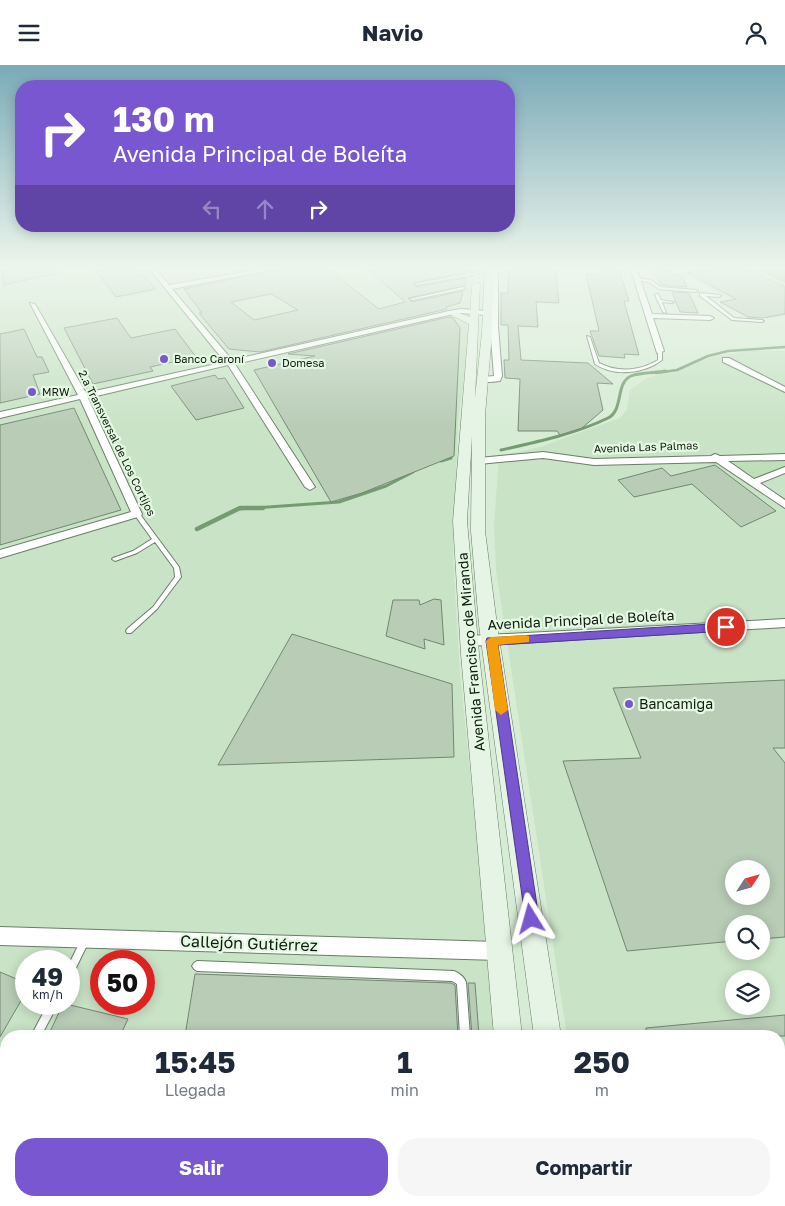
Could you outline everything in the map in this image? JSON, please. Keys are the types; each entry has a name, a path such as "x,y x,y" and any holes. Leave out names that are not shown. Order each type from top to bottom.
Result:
{"main road":[{"name":"Avenida Francisco de Miranda","path":"473,320 460,521 469,641 498,951 507,1030"},
{"name":"Avenida Francisco de Miranda","path":"491,322 479,415 478,531 491,641 547,1030"}],"street":[{"name":"2.ª Transversal de Los Cortijos","path":"41,320 84,398 137,514"},
{"path":"196,320 231,364 310,487"},
{"path":"0,419 418,320"},
{"path":"231,364 432,320"},
{"path":"486,320 491,322"},
{"path":"651,320 660,351"},
{"path":"726,360 785,390"},
{"path":"0,415 84,398"},
{"name":"Avenida Las Palmas","path":"479,461 543,455 594,462 715,457 785,457"},
{"path":"715,457 785,505"},
{"path":"752,483 785,470"},
{"path":"0,554 137,514"},
{"name":"Avenida Principal de Boleíta","path":"469,641 785,623"},
{"name":"Callejón Gutiérrez","path":"0,936 498,951"}],"lane":[{"path":"751,320 762,321"},
{"path":"588,337 597,364 611,370 629,371 650,366 660,360 660,351"},
{"name":"2.ª Transversal de Los Cortijos","path":"128,631 155,607 178,577 177,568 137,514"},
{"path":"115,559 135,551 154,539"},
{"path":"80,950 86,938"},
{"path":"197,966 454,976 461,982 465,1030"},
{"path":"39,1030 47,1015"}],"shaded area":[{"path":"0,320 470,320 458,422 453,557 460,674 496,1030 0,1030"},
{"path":"749,351 785,351 785,1030 566,1030 496,570 494,525 499,456 540,447 620,418 627,409 630,390 647,378 717,356"},
{"path":"725,461 785,461 785,467 752,478"}],"building":[{"path":"105,320 119,320 131,338 175,329 196,357 150,367 153,371 93,384 64,328"},
{"path":"205,320 398,320 260,352 229,349"},
{"path":"435,320 455,320 460,328 454,456 362,493 331,502 254,370 315,356 288,354"},
{"path":"501,320 537,320 538,327 518,326 521,360 588,363 613,384 597,383 603,410 582,428 560,435 557,431 518,431 520,379 505,378 504,360 509,360 508,325 501,325"},
{"path":"597,320 629,320 639,355 624,354 625,358 599,356 590,331 599,331"},
{"path":"24,329 37,357 42,357 49,372 33,375 40,394 0,403 0,334"},
{"path":"215,375 218,379 225,378 244,408 196,420 171,386"},
{"path":"74,408 121,510 0,545 0,425"},
{"path":"715,465 776,511 741,527 692,484 634,497 618,480 662,468 671,476"},
{"path":"434,599 441,600 444,645 424,639 425,649 386,636 393,600 419,600 420,605"},
{"path":"292,634 452,684 454,757 218,765"},
{"path":"785,680 785,748 773,748 785,763 785,937 770,938 770,915 725,915 725,942 627,951 563,761 641,758 613,688"},
{"path":"0,972 15,978 15,1011 4,1030 0,1030"},
{"path":"195,974 451,983 455,985 458,1030 186,1030"},
{"path":"468,983 475,983 479,1030 472,1030"},
{"path":"80,1007 90,1010 90,1015 111,1015 128,1019 123,1030 51,1030 58,1015 80,1015"},
{"path":"785,1015 785,1030 646,1030 646,1028"}],"waterway":[{"path":"656,373 677,370 708,356 728,351 785,347"},
{"path":"501,450 569,433 608,418 616,409 626,379 639,374 666,371"},
{"path":"441,461 451,458"},
{"path":"252,508 339,502 386,486 413,472"},
{"path":"197,529 240,508 252,508"},
{"path":"238,509 252,508"},
{"path":"252,508 263,508"}],"slow traffic":[{"path":"501,710 491,641 525,639"}],"place":[{"name":"Banco Caroní","path":"164,359"},
{"name":"Domesa","path":"272,363"},
{"name":"MRW","path":"32,392"},
{"name":"Bancamiga","path":"629,704"}],"route":[{"path":"531,919 491,641 726,627"}]}
